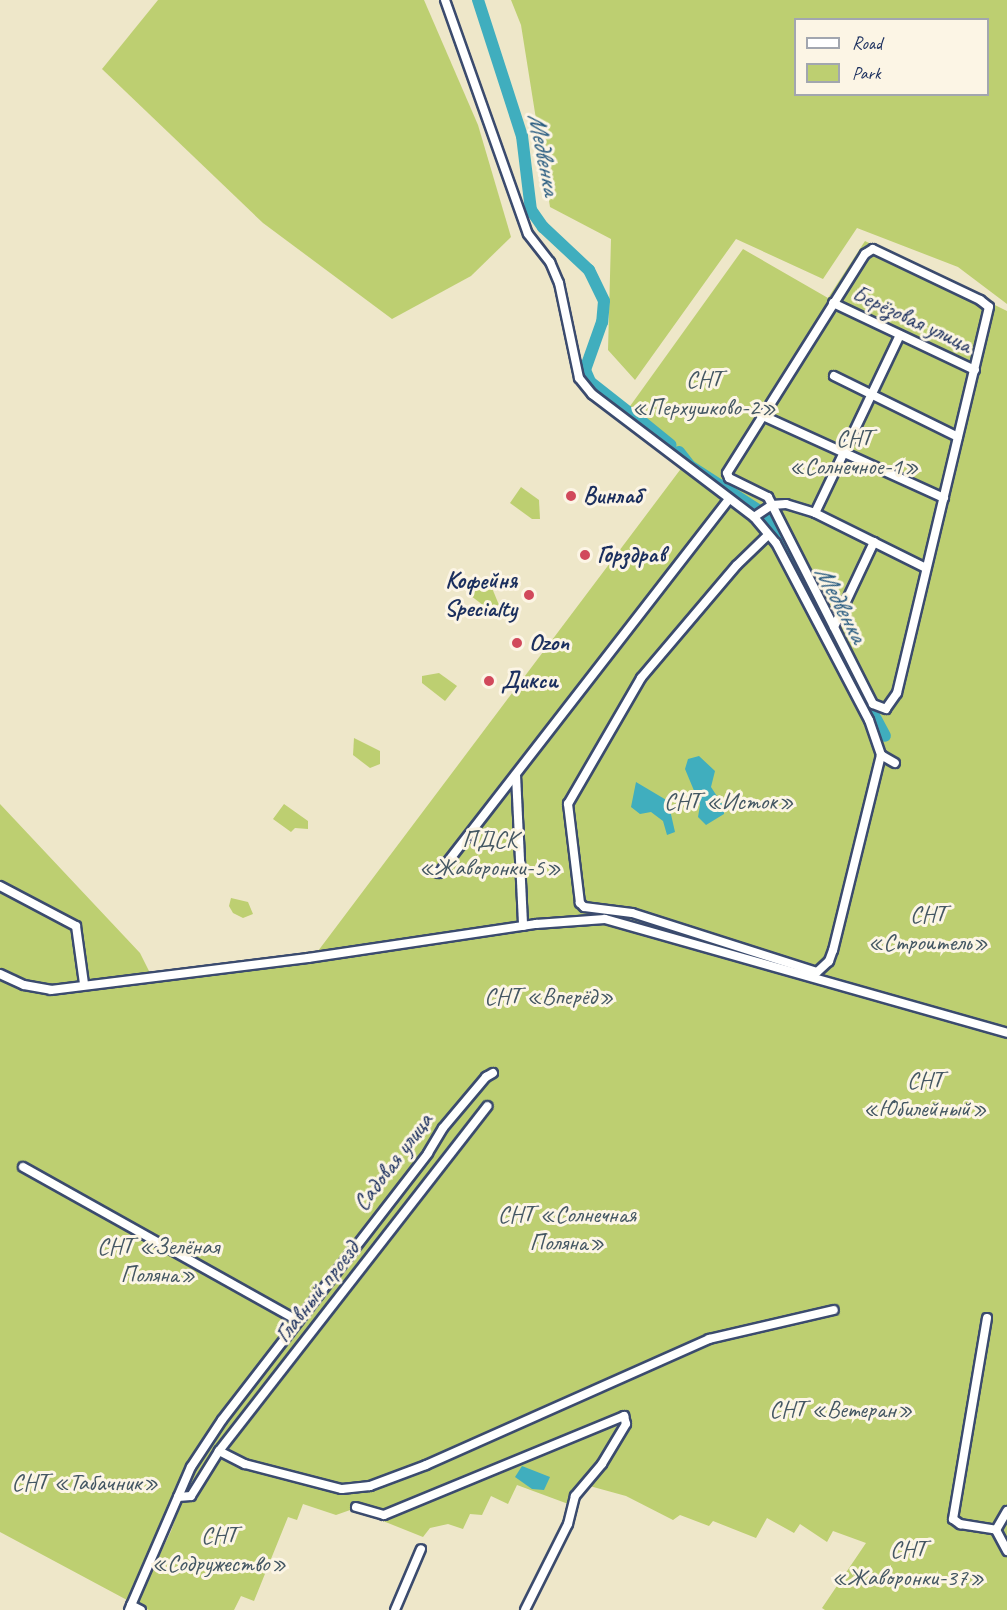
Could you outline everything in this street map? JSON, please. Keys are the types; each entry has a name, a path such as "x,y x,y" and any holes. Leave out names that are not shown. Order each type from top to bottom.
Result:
{"street":[{"path":"445,0 528,234 550,262 559,283 579,378 592,394 754,518 776,543 869,720 881,756 833,950 829,962 817,972 632,913 592,911 580,903 568,804 570,796 640,678 737,564 768,535"},
{"path":"873,249 980,300 988,307 975,370 897,693 886,710 873,704 768,497 729,478 727,473 761,415 833,303 865,254 873,249"},
{"name":"Берёзовая улица","path":"833,303 975,370"},
{"path":"815,513 900,335"},
{"path":"834,376 958,437"},
{"path":"761,415 944,498"},
{"path":"432,871 439,873 729,499"},
{"path":"754,518 772,505 815,513 926,568"},
{"path":"834,627 874,542"},
{"path":"881,756 895,763"},
{"path":"516,774 523,926"},
{"path":"0,886 76,926 84,984"},
{"path":"0,974 24,985 51,990 84,984 220,970 576,919 618,921 1007,1033"},
{"name":"Садовая улица","path":"130,1608 178,1497 200,1453 443,1128 493,1073"},
{"name":"Главный проезд","path":"178,1497 192,1496 219,1451 488,1106"},
{"path":"22,1167 298,1320"},
{"path":"219,1451 245,1464 342,1490 370,1486 426,1465 709,1339 834,1310"},
{"path":"987,1318 953,1519 960,1524 996,1530"},
{"path":"356,1507 384,1515 624,1416 626,1424 602,1464 575,1496 568,1524 525,1610"},
{"path":"996,1530 1007,1511"},
{"path":"996,1530 1007,1551"},
{"path":"394,1610 421,1549"},
{"path":"130,1608 141,1610"}],"green space":[{"path":"158,0 424,0 478,125 511,237 471,276 392,319 263,223 102,69"},
{"path":"511,0 1007,0 1007,304 958,267 857,228 823,279 736,239 635,380 608,350 611,239 550,207 521,25"},
{"path":"865,241 1007,311 1007,1610 825,1610 822,1608 866,1543 833,1531 827,1542 800,1524 794,1533 767,1518 756,1538 713,1521 709,1526 680,1515 673,1520 626,1496 586,1485 571,1505 517,1485 508,1504 491,1496 482,1515 470,1514 463,1529 448,1524 430,1528 423,1537 353,1509 336,1515 303,1504 297,1520 288,1517 254,1601 241,1596 234,1610 149,1610 136,1605 171,1531 199,1455 189,1465 127,1600 0,1532 0,804 140,953 151,975 315,955 689,458 628,409 743,249 828,298"},
{"path":"521,487 539,500 540,519 532,519 510,503"},
{"path":"476,577 492,588 499,605 487,608 471,596 464,583"},
{"path":"439,673 457,686 445,701 422,683 422,676"},
{"path":"354,738 380,751 380,764 370,768 353,755"},
{"path":"284,804 308,821 308,829 295,828 291,832 273,819"},
{"path":"231,898 248,902 253,914 243,918 233,913 229,906"}],"water":[{"path":"699,756 715,771 711,787 724,807 724,814 706,825 698,817 700,805 685,769 688,759"},
{"path":"636,782 668,801 675,832 667,835 663,821 651,812 640,814 631,807"},
{"path":"522,1466 550,1477 544,1490 532,1489 515,1477"}],"waterway":[{"name":"Медвенка","path":"478,0 522,136 531,210 543,227 589,270 604,301 602,322 585,370 590,382 632,415"},
{"name":"Медвенка","path":"641,421 671,445"},
{"name":"Медвенка","path":"679,452 690,466 758,510"},
{"name":"Медвенка","path":"766,516 782,539 874,715"},
{"name":"Медвенка","path":"876,719 885,736"}],"place":[{"name":"Винлаб","path":"571,496"},
{"name":"Горздрав","path":"585,555"},
{"name":"Кофейня Specialty","path":"529,595"},
{"name":"Ozon","path":"517,643"},
{"name":"Дикси","path":"489,681"}],"park label":[{"name":"СНТ «Перхушково-2»","path":"704,394"},
{"name":"СНТ «Солнечное-1»","path":"854,453"},
{"name":"СНТ «Исток»","path":"729,802"},
{"name":"ПДСК «Жаворонки-5»","path":"490,854"},
{"name":"СНТ «Строитель»","path":"928,929"},
{"name":"СНТ «Вперёд»","path":"549,997"},
{"name":"СНТ «Юбилейный»","path":"925,1095"},
{"name":"СНТ «Солнечная Поляна»","path":"567,1229"},
{"name":"СНТ «Зелёная Поляна»","path":"158,1261"},
{"name":"СНТ «Ветеран»","path":"841,1410"},
{"name":"СНТ «Табачник»","path":"85,1483"},
{"name":"СНТ «Содружество»","path":"219,1550"},
{"name":"СНТ «Жаворонки-37»","path":"908,1564"}]}
